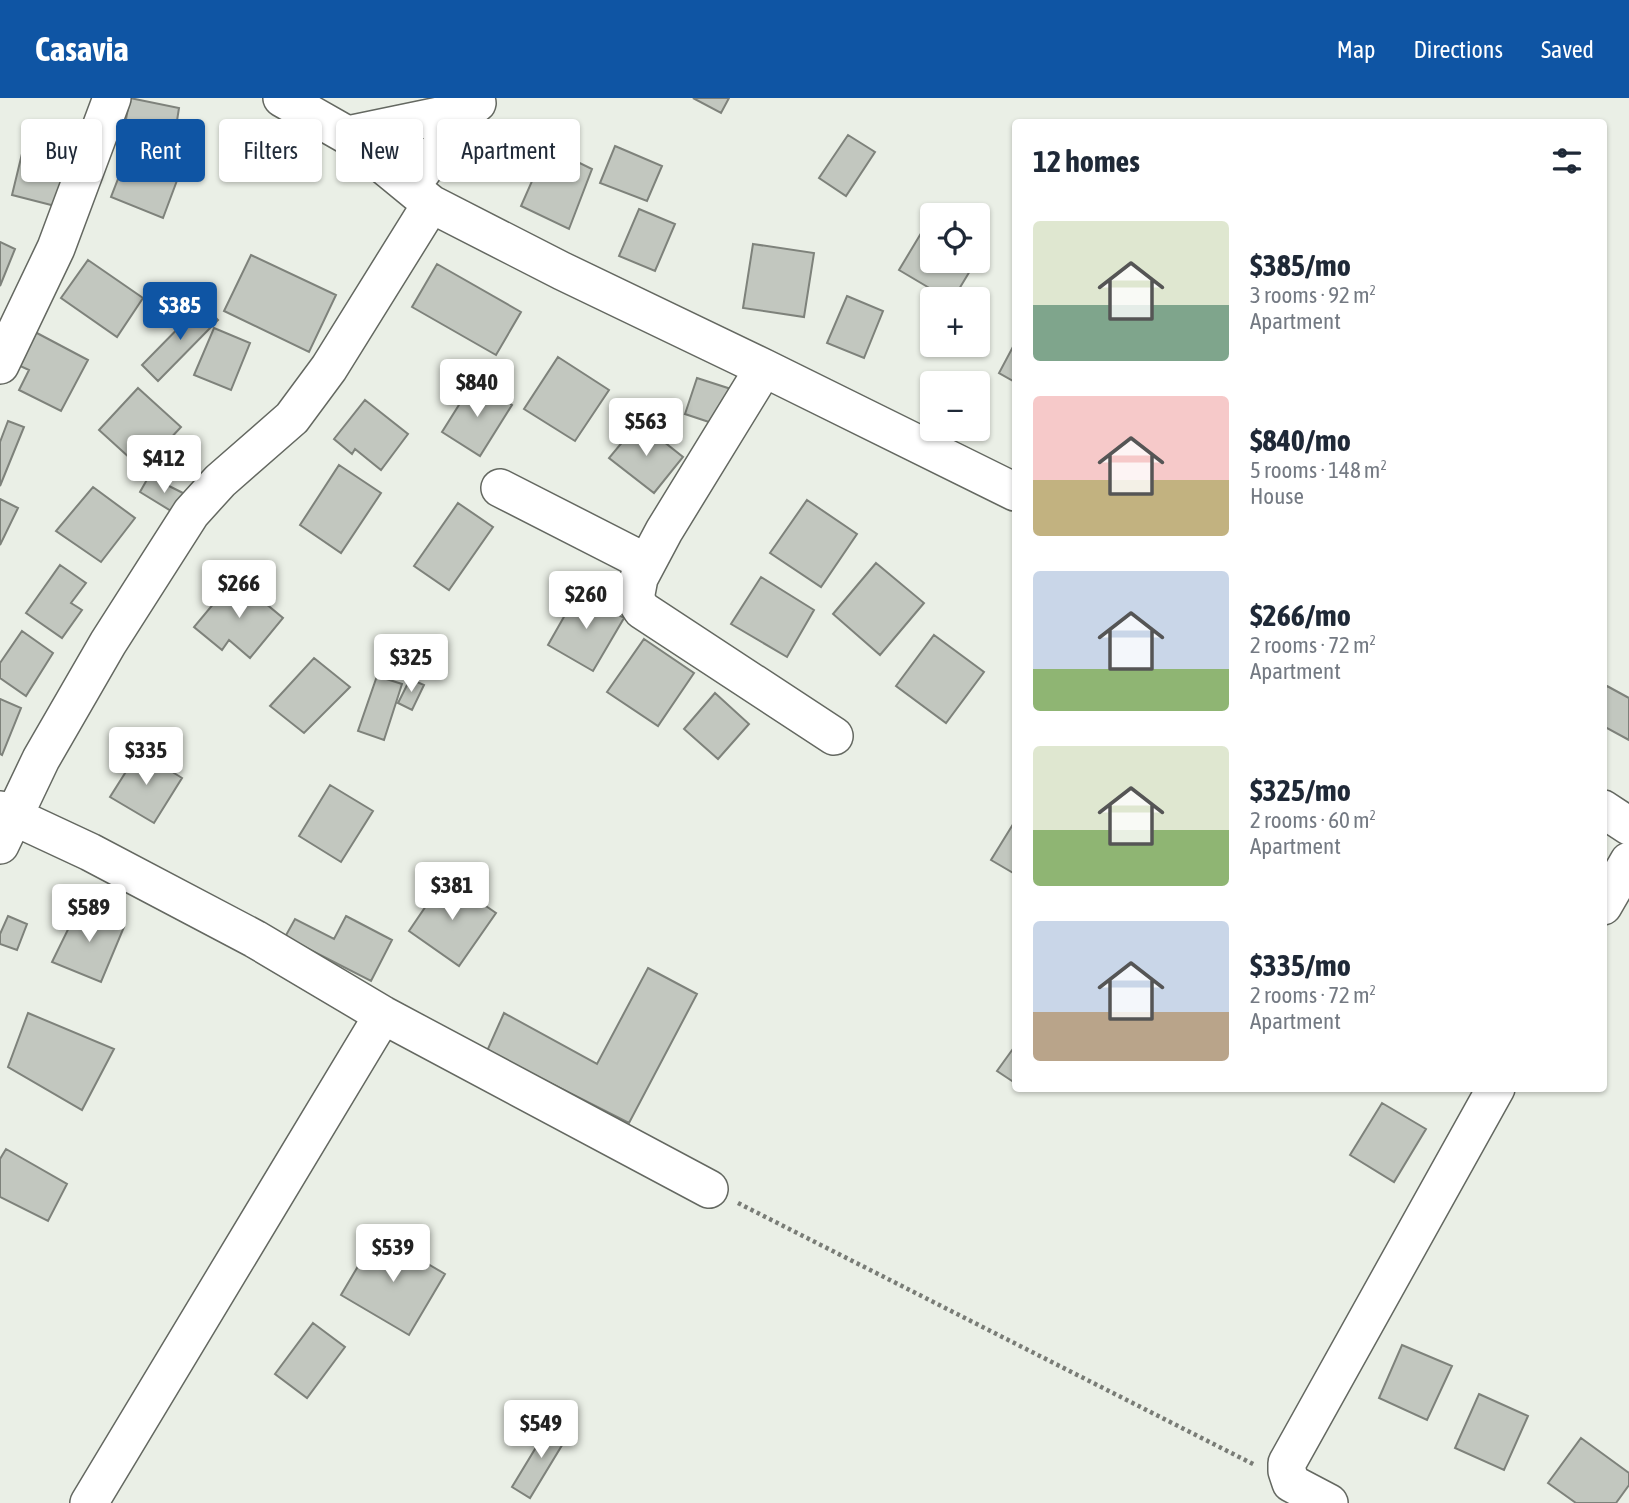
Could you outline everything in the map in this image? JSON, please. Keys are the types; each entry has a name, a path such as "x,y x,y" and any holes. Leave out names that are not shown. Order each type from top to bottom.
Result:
{"street":[{"path":"0,365 56,248 112,98"},
{"path":"282,98 336,129"},
{"path":"414,119 476,104"},
{"path":"476,104 421,195 330,368 292,418 220,481 191,513 108,643 5,824 90,852 255,939 383,1015 709,1189"},
{"path":"405,182 421,195 562,271 1012,491"},
{"path":"764,368 664,531 639,578 635,599 642,610 834,736"},
{"path":"500,488 647,563"},
{"path":"1607,812 1629,826"},
{"path":"1607,899 1629,862"},
{"path":"89,1503 383,1015"},
{"path":"1329,1503 1291,1483 1287,1463 1494,1092"}],"path":[{"path":"709,1189 1291,1483"}],"building":[{"path":"130,98 179,108 177,119 126,119"},
{"path":"693,98 729,98 721,113"},
{"path":"848,135 875,152 846,196 819,178"},
{"path":"615,146 662,166 647,201 600,183"},
{"path":"21,158 21,182 65,182 59,207 12,195"},
{"path":"580,163 592,169 569,229 521,206 532,182 580,182"},
{"path":"117,182 176,182 163,218 111,197"},
{"path":"639,209 675,224 655,271 619,256"},
{"path":"920,235 920,273 969,273 960,287 928,287 899,270"},
{"path":"0,242 15,249 0,286"},
{"path":"753,244 814,253 804,317 743,308"},
{"path":"251,255 336,295 309,352 224,311"},
{"path":"88,260 143,298 117,337 61,298"},
{"path":"437,264 521,312 496,355 412,307"},
{"path":"847,296 883,311 864,358 827,343"},
{"path":"202,304 218,320 158,381 142,365"},
{"path":"214,328 250,343 231,390 194,375"},
{"path":"35,332 88,360 61,411 19,390 29,370 18,365"},
{"path":"1012,349 1012,380 999,373"},
{"path":"558,357 609,390 575,441 524,409"},
{"path":"697,378 734,390 721,426 685,414"},
{"path":"474,381 512,405 480,456 442,432"},
{"path":"138,388 181,427 142,469 99,430"},
{"path":"365,400 408,434 381,470 355,449 352,454 334,439"},
{"path":"8,421 24,427 0,486 0,442"},
{"path":"639,422 683,457 654,493 609,458"},
{"path":"339,465 381,493 341,553 300,525"},
{"path":"149,476 187,495 176,514 140,492"},
{"path":"93,487 135,518 101,562 56,531"},
{"path":"0,499 18,508 0,545"},
{"path":"807,500 857,534 821,587 770,553"},
{"path":"458,503 493,527 449,590 414,566"},
{"path":"876,563 924,603 880,655 833,614"},
{"path":"60,565 86,583 71,603 82,610 62,638 26,613"},
{"path":"761,577 814,610 787,657 731,624"},
{"path":"235,578 283,618 250,658 229,640 222,650 194,627"},
{"path":"578,592 624,618 593,671 548,645"},
{"path":"22,631 53,653 26,696 0,678 0,663"},
{"path":"934,635 984,672 946,723 896,686"},
{"path":"644,639 694,673 658,726 607,692"},
{"path":"314,658 350,687 304,733 270,706"},
{"path":"377,676 402,684 384,740 358,731"},
{"path":"410,679 424,685 412,710 398,703"},
{"path":"1607,686 1629,698 1629,740 1607,728"},
{"path":"715,693 749,724 718,759 684,729"},
{"path":"0,699 21,708 2,755 0,754"},
{"path":"139,751 182,778 154,823 110,797"},
{"path":"330,785 373,811 341,862 299,836"},
{"path":"1012,826 1012,872 991,860"},
{"path":"445,878 496,913 459,966 409,931"},
{"path":"80,905 124,927 101,982 52,962"},
{"path":"8,916 27,924 17,950 0,944 0,934"},
{"path":"346,916 392,940 371,981 285,937 295,919 334,939"},
{"path":"648,968 697,994 629,1123 487,1051 504,1013 597,1064"},
{"path":"28,1013 114,1049 82,1110 8,1067"},
{"path":"1012,1050 1012,1081 997,1071"},
{"path":"1382,1103 1426,1129 1394,1182 1350,1155"},
{"path":"6,1149 67,1184 48,1221 0,1197 0,1159"},
{"path":"377,1234 445,1274 409,1335 341,1295"},
{"path":"313,1323 345,1347 307,1398 275,1374"},
{"path":"1402,1345 1452,1366 1427,1420 1379,1398"},
{"path":"1479,1394 1528,1416 1504,1470 1455,1448"},
{"path":"552,1421 570,1432 530,1498 512,1487"},
{"path":"1581,1438 1629,1473 1629,1485 1616,1503 1576,1503 1548,1483"}]}
